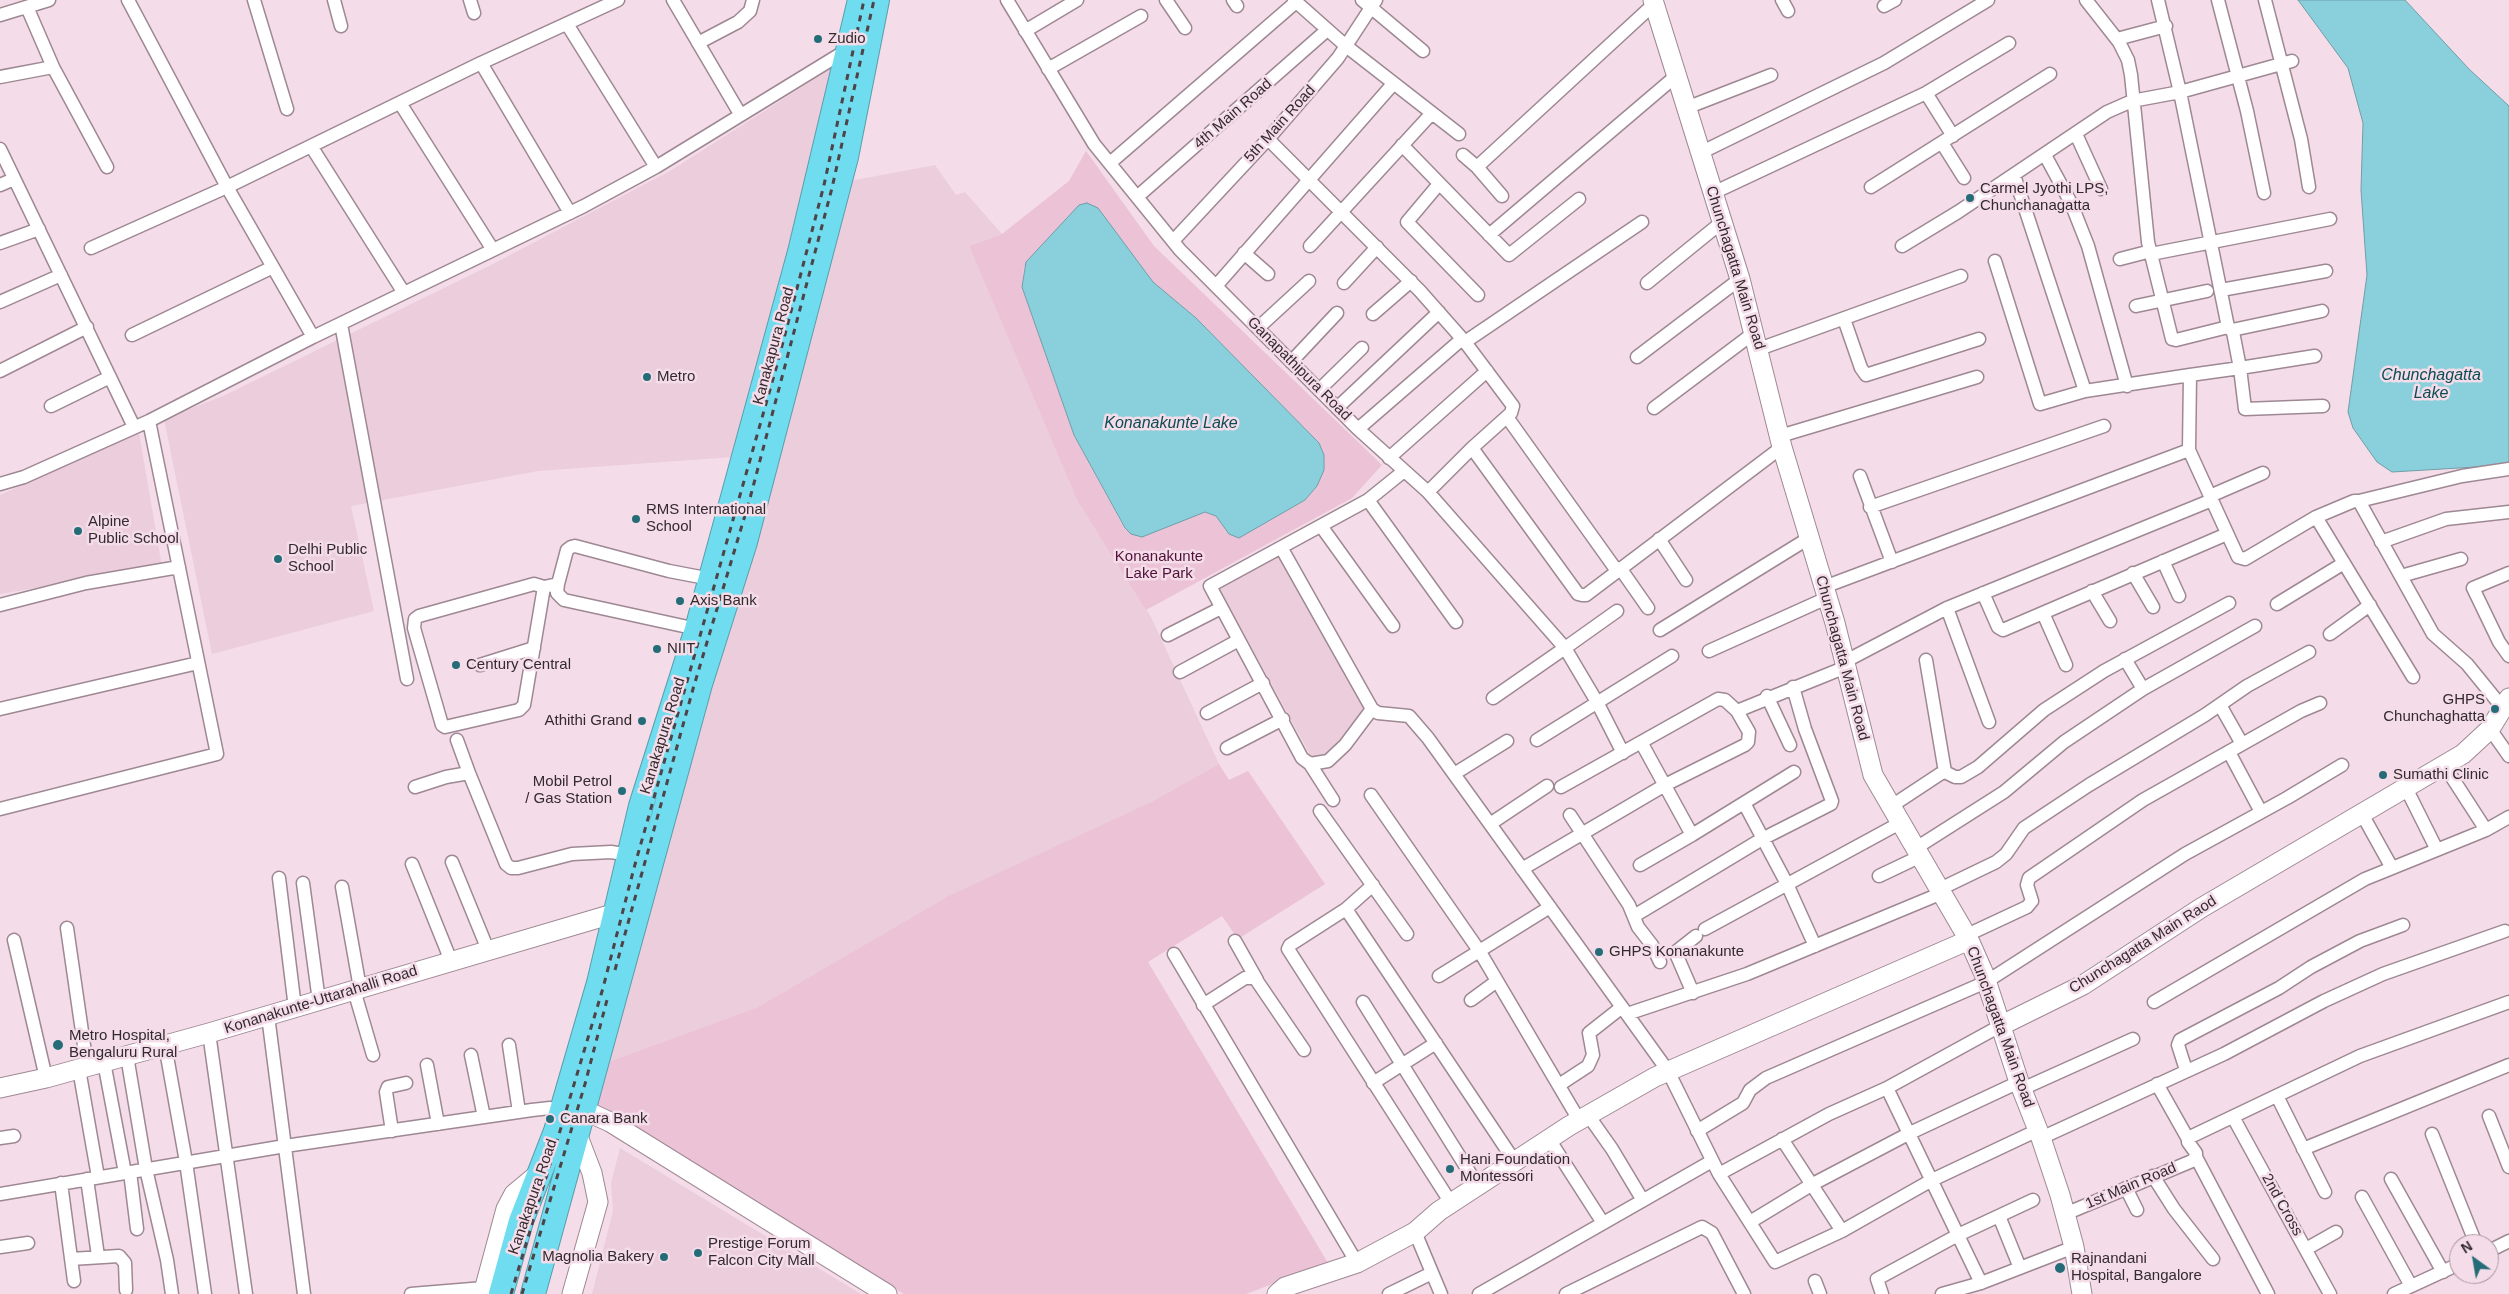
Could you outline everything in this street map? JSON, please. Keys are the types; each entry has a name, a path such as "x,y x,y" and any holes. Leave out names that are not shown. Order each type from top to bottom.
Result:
{"highway":[{"name":"Kanakapura Road","path":"489,1292 521,1221 538,1174 574,1115 640,907 700,684 745,542 846,156 858,49 860,0"},
{"name":"Kanakapura Road","path":"533,1294 574,1115 616,912 641,806 711,579 800,252 858,49 877,0"}],"street":[{"path":"0,15 49,0"},
{"path":"128,0 227,187 313,337"},
{"path":"254,0 286,109"},
{"path":"334,0 341,26"},
{"path":"470,0 474,13"},
{"path":"91,248 227,187 481,63 618,0"},
{"path":"673,0 740,114"},
{"path":"698,43 738,22 750,11 754,0"},
{"name":"Ganapathipura Road","path":"1007,0 1094,144 1137,197 1173,241 1216,286 1358,429 1428,492 1565,648 1597,702 1623,753"},
{"path":"1025,31 1077,0"},
{"path":"1166,0 1186,28"},
{"path":"1700,153 1884,63 1988,0"},
{"path":"2158,0 2166,26 2211,244 2240,368 2245,409 2323,406"},
{"path":"2218,0 2238,76 2264,193"},
{"path":"2265,0 2286,63 2309,187"},
{"path":"1110,163 1295,1 1346,46 1459,134"},
{"path":"2090,1 2117,39 2128,60 2151,253 2174,340 2322,311"},
{"path":"1477,167 1653,2"},
{"name":"Chunchagatta Main Road","path":"1653,2 1740,279 1757,340 1781,442 1826,592 1873,775 1968,938 1986,982 2065,1214 2074,1247 2082,1294"},
{"path":"1370,3 1422,51"},
{"name":"5th Main Road","path":"1173,241 1268,139 1346,46 1370,3"},
{"path":"27,7 53,67 107,167"},
{"path":"1048,69 1141,16"},
{"path":"567,24 656,167"},
{"path":"2117,39 2166,26"},
{"name":"4th Main Road","path":"1137,197 1327,30"},
{"path":"1713,193 1926,93 2009,43"},
{"path":"0,484 24,477 149,420 313,337 570,212 656,167 740,114 858,49"},
{"path":"481,63 570,212"},
{"path":"1902,246 2045,155 2108,112 2132,101 2180,92 2286,63"},
{"path":"0,77 53,67"},
{"path":"1871,187 2050,74"},
{"path":"1686,108 1771,75"},
{"path":"1489,235 1676,76"},
{"path":"1216,286 1393,84"},
{"path":"1926,93 1953,136"},
{"path":"400,103 493,250"},
{"path":"1310,246 1432,113"},
{"path":"2076,134 2101,189"},
{"path":"1268,139 1341,210 1439,312 1464,340 1513,406 1512,413 1472,448 1428,492"},
{"path":"1942,143 1964,178"},
{"path":"1402,145 1510,256 1579,199"},
{"path":"311,146 404,293"},
{"path":"0,149 134,427"},
{"path":"1464,155 1502,196"},
{"path":"2045,155 2071,203 2088,246 2127,386"},
{"path":"2014,175 2085,391"},
{"path":"0,185 14,179"},
{"path":"1439,184 1407,222 1478,295"},
{"path":"2120,259 2211,244 2330,219"},
{"path":"1358,429 1464,340 1642,222"},
{"path":"1648,283 1722,222"},
{"path":"0,243 38,229"},
{"path":"1344,283 1377,247"},
{"path":"1244,253 1268,274"},
{"path":"1994,261 2040,404 2085,391 2315,356"},
{"path":"132,335 273,267"},
{"path":"2221,290 2326,271"},
{"path":"0,302 61,275"},
{"path":"1654,408 1757,340 1844,319 1961,276"},
{"path":"1637,356 1740,279"},
{"path":"1258,328 1309,281"},
{"path":"1372,314 1411,282"},
{"path":"2136,306 2207,292"},
{"path":"1337,408 1439,312"},
{"path":"1291,362 1337,313"},
{"path":"1844,319 1861,368 1866,376 1980,339"},
{"path":"341,324 407,679"},
{"path":"0,371 87,328"},
{"path":"1319,390 1362,348"},
{"path":"1389,458 1487,371"},
{"path":"51,406 110,376"},
{"path":"2190,376 2189,450 2238,557 2245,559 2316,517 2354,501 2462,476 2509,469"},
{"path":"1472,448 1578,594 1586,595 1781,442 1977,377"},
{"path":"1507,417 1618,570 1648,608"},
{"path":"0,809 217,754 149,420"},
{"path":"1870,507 2104,426"},
{"path":"1709,651 1826,592 1892,562 2189,450"},
{"path":"1333,800 1310,764 1302,758 1283,719 1210,590 1211,585 1282,549 1368,500 1404,471"},
{"path":"1737,710 1845,664 1947,608 2211,498 2262,473"},
{"path":"1860,476 1892,562"},
{"path":"1368,500 1456,622"},
{"path":"2359,501 2433,634 2506,702"},
{"path":"2381,542 2446,519 2509,512"},
{"path":"2316,517 2414,677"},
{"path":"1320,526 1393,626"},
{"path":"1983,593 2000,629 2003,630 2228,534"},
{"path":"1660,630 1809,538"},
{"path":"1659,539 1686,580"},
{"path":"696,629 564,600 557,593 568,550 575,546 669,571 711,579"},
{"path":"1282,549 1372,710 1378,713 1408,716 1415,722 1668,1071 1719,1174 1775,1262 1842,1231 1932,1180 2224,1054 2324,1001 2383,974 2505,931"},
{"path":"2400,576 2461,559"},
{"path":"2163,561 2179,596"},
{"path":"2277,604 2344,563"},
{"path":"0,605 86,583 179,567"},
{"path":"2133,573 2153,607"},
{"path":"2507,577 2473,588 2509,656"},
{"path":"544,587 522,708 445,727 440,722 414,623 419,616 534,584 544,587 558,584"},
{"path":"2092,591 2110,621"},
{"path":"1945,772 1955,777 1961,777 1978,767 2044,710 2125,659 2229,603"},
{"path":"2330,634 2370,605"},
{"path":"1168,635 1221,608"},
{"path":"1947,608 1989,722"},
{"path":"1493,698 1617,612"},
{"path":"2043,612 2066,665"},
{"path":"1879,876 1919,852 2004,792 2064,742 2143,689 2255,626"},
{"path":"1180,672 1239,640"},
{"path":"480,665 534,648"},
{"path":"1559,1085 1588,1066 1592,1055 1589,1034 1592,1028 1624,1010 1693,992 1747,974 1941,891 1996,862 2006,854 2024,828 2089,785 2220,705 2247,686 2309,652"},
{"path":"1537,740 1672,656"},
{"path":"2125,659 2143,689"},
{"path":"1926,660 1945,772"},
{"path":"0,710 198,663"},
{"path":"1207,713 1263,683"},
{"path":"1634,916 1762,839 1831,804 1832,801 1805,729 1793,687"},
{"path":"1768,696 1790,745"},
{"path":"1522,869 1665,785 1748,742 1749,732 1737,710 1725,700 1718,699 1561,787"},
{"name":"Chunchagatta Main Raod","path":"1719,1174 1782,1139 1887,1088 2000,1026 2083,985 2201,908 2463,754 2490,729 2506,702"},
{"path":"1277,1294 1285,1287 1357,1263 1415,1232 1451,1203 1549,1139 1668,1071 1968,938 2028,907 2032,901 2027,885 2029,878 2143,800 2301,711 2320,703"},
{"path":"2220,705 2242,744"},
{"path":"1310,764 1328,761 1345,745 1372,710"},
{"path":"1227,748 1283,719"},
{"path":"2490,729 2509,756"},
{"path":"457,740 506,864 511,868 518,868 572,854 611,852 630,856"},
{"path":"1454,774 1507,741"},
{"path":"1641,742 1692,835"},
{"path":"2229,752 2261,812"},
{"path":"2444,764 2486,830"},
{"path":"1697,1131 1743,1103 1750,1090 1766,1078 1986,982 2185,854 2342,765"},
{"path":"1640,865 1794,772"},
{"path":"1890,807 1945,772"},
{"path":"415,787 446,777 469,773"},
{"path":"1490,824 1547,786"},
{"path":"2406,788 2437,850"},
{"path":"1371,795 1480,952 1559,1085 1642,1199"},
{"path":"1744,803 1787,884 1815,946"},
{"path":"1320,811 1407,934"},
{"path":"2362,814 2392,868"},
{"path":"1570,815 1629,904 1660,962"},
{"path":"2154,1002 2366,879 2486,830 2509,817"},
{"path":"1693,992 1685,978 1677,951 1700,932 1900,823"},
{"path":"452,862 488,950"},
{"path":"412,864 451,961"},
{"path":"279,878 295,1008"},
{"path":"303,883 319,1000"},
{"path":"1373,885 1346,909 1288,948 1451,1203"},
{"path":"342,887 357,989 373,1055"},
{"name":"Konanakunte-Uttarahalli Road","path":"0,1088 46,1078 209,1034 616,912 640,907"},
{"path":"1439,976 1550,907"},
{"path":"1346,909 1515,1162"},
{"path":"2186,1070 2178,1045 2180,1040 2280,988 2311,967 2360,941 2403,925"},
{"path":"67,928 90,1066 92,1178 98,1256"},
{"path":"14,940 46,1078"},
{"path":"1236,940 1258,980 1304,1050"},
{"path":"1174,954 1357,1263"},
{"path":"1204,1005 1245,978 1252,976 1258,980"},
{"path":"1471,1000 1497,981"},
{"path":"1363,1002 1478,1186"},
{"path":"2188,1139 2360,1056 2509,1002"},
{"path":"268,1016 304,1294"},
{"path":"209,1034 246,1294"},
{"path":"1750,1222 1811,1184 1910,1133 2133,1039"},
{"path":"1374,1083 1436,1043"},
{"path":"164,1045 186,1162 205,1294"},
{"path":"508,1045 519,1112"},
{"path":"471,1055 484,1117"},
{"path":"127,1056 146,1169 167,1260 172,1294"},
{"path":"427,1065 438,1124"},
{"path":"2303,1149 2509,1065"},
{"path":"90,1066 127,1172 137,1229"},
{"path":"392,1130 386,1092 388,1087 406,1083"},
{"path":"2157,1084 2196,1153 2196,1157 2268,1294"},
{"path":"1887,1088 1981,1283"},
{"path":"2277,1096 2325,1192"},
{"path":"0,1194 285,1146 550,1108 610,1122 886,1294"},
{"path":"572,1294 598,1202 592,1173 574,1115"},
{"path":"574,1115 599,1126 876,1294"},
{"path":"2489,1116 2509,1167"},
{"name":"2nd Cross","path":"2233,1117 2330,1294"},
{"path":"2432,1134 2472,1234"},
{"path":"0,1138 14,1136"},
{"path":"1549,1139 1603,1222"},
{"path":"1782,1139 1842,1231"},
{"name":"1st Main Road","path":"2065,1214 2192,1161 2196,1157"},
{"path":"1478,1294 1642,1199 1712,1161"},
{"path":"2153,1176 2174,1209 2214,1259"},
{"path":"2391,1179 2442,1272"},
{"path":"61,1183 74,1281"},
{"path":"2126,1188 2137,1210"},
{"path":"2362,1197 2411,1286"},
{"path":"1882,1294 1877,1278 1958,1235 2033,1200"},
{"path":"1999,1216 2020,1268"},
{"path":"1566,1294 1702,1227 1712,1233 1744,1294"},
{"path":"1415,1232 1440,1294"},
{"path":"2306,1249 2336,1232"},
{"path":"0,1248 28,1243"},
{"path":"1942,1294 1981,1283 2074,1247"},
{"path":"71,1259 112,1255 123,1259 126,1290"},
{"path":"2394,1294 2449,1269"},
{"path":"1389,1294 1432,1273"},
{"path":"1815,1281 1820,1294"},
{"path":"411,1294 489,1292"}],"shaded area":[{"path":"840,63 733,457 538,471 351,506 374,611 212,654 164,419 223,396 493,264 670,171"},
{"path":"935,165 956,195 965,192 1002,234 969,246 1077,500 1151,617 1219,764 1151,802 949,897 758,1007 603,1064 818,314 850,181"},
{"name":"Alpine Public School","path":"139,433 162,567 0,594 0,495"},
{"path":"1281,555 1365,710 1338,747 1313,760 1218,586"},
{"name":"Prestige Forum Falcon City Mall","path":"620,1148 861,1294 592,1294 613,1211 611,1183"}],"green space":[{"name":"Konanakunte Lake Park","path":"1086,151 1154,246 1382,465 1352,498 1146,610 1077,500 969,246 1002,234 1069,181","holes":["1098,209 1153,282 1196,318 1319,443 1324,455 1317,486 1305,500 1289,509 1229,534 1217,516 1205,512 1127,531 1124,528 1074,435 1022,287 1024,268"]},
{"path":"1219,764 1229,780 1248,771 1325,884 1238,939 1222,916 1148,962 1328,1263 1246,1294 904,1294 591,1107 603,1064 758,1007 949,896 1151,802"}],"water":[{"name":"Chunchagatta Lake","path":"2298,0 2405,0 2469,69 2509,106 2509,465 2392,472 2377,462 2353,428 2348,412 2367,275 2361,190 2363,123 2348,68"},
{"name":"Konanakunte Lake","path":"1087,203 1098,208 1153,282 1196,318 1319,443 1324,455 1324,470 1317,486 1305,500 1239,538 1229,534 1216,516 1205,512 1142,537 1131,534 1125,528 1074,435 1022,287 1026,262 1079,205"}],"railway":[{"path":"511,1294 603,988 634,868 777,365 824,185 864,0"},
{"path":"615,970 693,689 749,502 832,188 874,0"},
{"path":"522,1294 585,1084 608,996"}],"place":[{"name":"Zudio","path":"818,39"},
{"name":"Carmel Jyothi LPS, Chunchanagatta","path":"1970,198"},
{"name":"Metro","path":"647,377"},
{"name":"RMS International School","path":"636,519"},
{"name":"Alpine Public School","path":"78,531"},
{"name":"Delhi Public School","path":"278,559"},
{"name":"Axis Bank","path":"680,601"},
{"name":"NIIT","path":"657,649"},
{"name":"Century Central","path":"456,665"},
{"name":"GHPS Chunchaghatta","path":"2495,709"},
{"name":"Athithi Grand","path":"642,721"},
{"name":"Sumathi Clinic","path":"2383,775"},
{"name":"Mobil Petrol / Gas Station","path":"622,791"},
{"name":"GHPS Konanakunte","path":"1599,952"},
{"name":"Metro Hospital, Bengaluru Rural","path":"58,1045"},
{"name":"Canara Bank","path":"550,1119"},
{"name":"Hani Foundation Montessori","path":"1450,1169"},
{"name":"Prestige Forum Falcon City Mall","path":"698,1253"},
{"name":"Magnolia Bakery","path":"664,1257"},
{"name":"Rajnandani Hospital, Bangalore","path":"2060,1268"}]}
